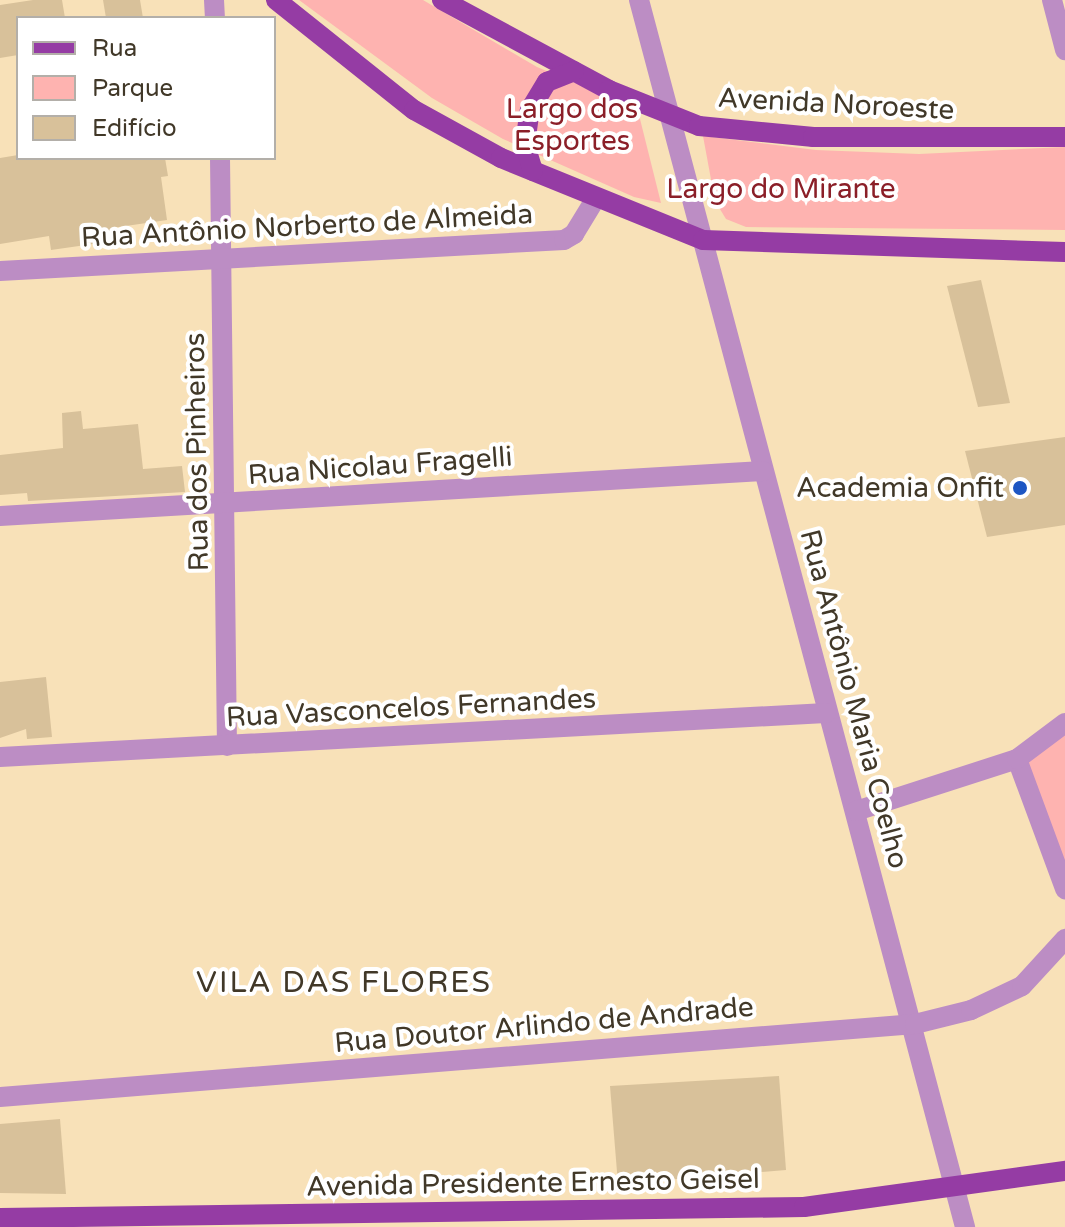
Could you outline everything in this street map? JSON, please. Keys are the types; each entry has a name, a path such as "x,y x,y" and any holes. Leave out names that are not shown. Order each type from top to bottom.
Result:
{"main road":[{"path":"276,0 414,110 533,171 703,240 1065,252"},
{"name":"Avenida Noroeste","path":"442,0 574,71 670,116 726,131 813,137 1065,137"},
{"path":"533,171 525,134 533,104 547,82 574,71"},
{"name":"Avenida Presidente Ernesto Geisel","path":"0,1218 437,1220 804,1207 1065,1171"}],"street":[{"name":"Rua Antônio Maria Coelho","path":"639,0 826,713 915,1024 963,1219"},
{"path":"1052,0 1065,50"},
{"name":"Rua dos Pinheiros","path":"220,160 227,746"},
{"name":"Rua Antônio Norberto de Almeida","path":"0,271 564,240 574,234 596,198"},
{"name":"Rua Nicolau Fragelli","path":"0,516 763,471"},
{"name":"Rua Vasconcelos Fernandes","path":"0,757 826,713"},
{"path":"856,811 1017,759 1065,723"},
{"path":"1017,759 1065,889"},
{"name":"Rua Doutor Arlindo de Andrade","path":"0,1097 915,1024 971,1010 1022,986 1065,939"}],"green space":[{"name":"Largo dos Esportes","path":"299,0 423,0 537,67 607,96 640,119 661,203 634,197 503,139 432,98"},
{"name":"Largo do Mirante","path":"703,136 816,150 919,154 1065,147 1065,230 746,227 726,219 715,201"},
{"path":"1065,723 1065,889 1017,759"}],"building":[{"path":"62,0 65,16 16,16 16,55 0,58 0,5"},
{"path":"103,0 140,0 143,16 106,16"},
{"path":"16,155 16,160 165,160 168,176 161,177 167,220 112,228 114,241 51,250 49,236 0,244 0,158"},
{"path":"981,280 1010,403 978,407 947,286"},
{"path":"81,411 83,429 138,424 143,469 182,466 185,492 28,501 27,493 0,495 0,455 63,448 62,413"},
{"name":"Academia Onfit","path":"1065,437 1065,525 987,537 965,451"},
{"path":"46,677 52,737 27,739 26,729 0,738 0,682"},
{"path":"779,1076 786,1170 618,1184 610,1086"},
{"path":"60,1119 66,1194 0,1193 0,1124"}],"place":[{"name":"Academia Onfit","path":"1020,488"}],"district":[{"name":"VILA DAS FLORES","path":"344,983"}]}
